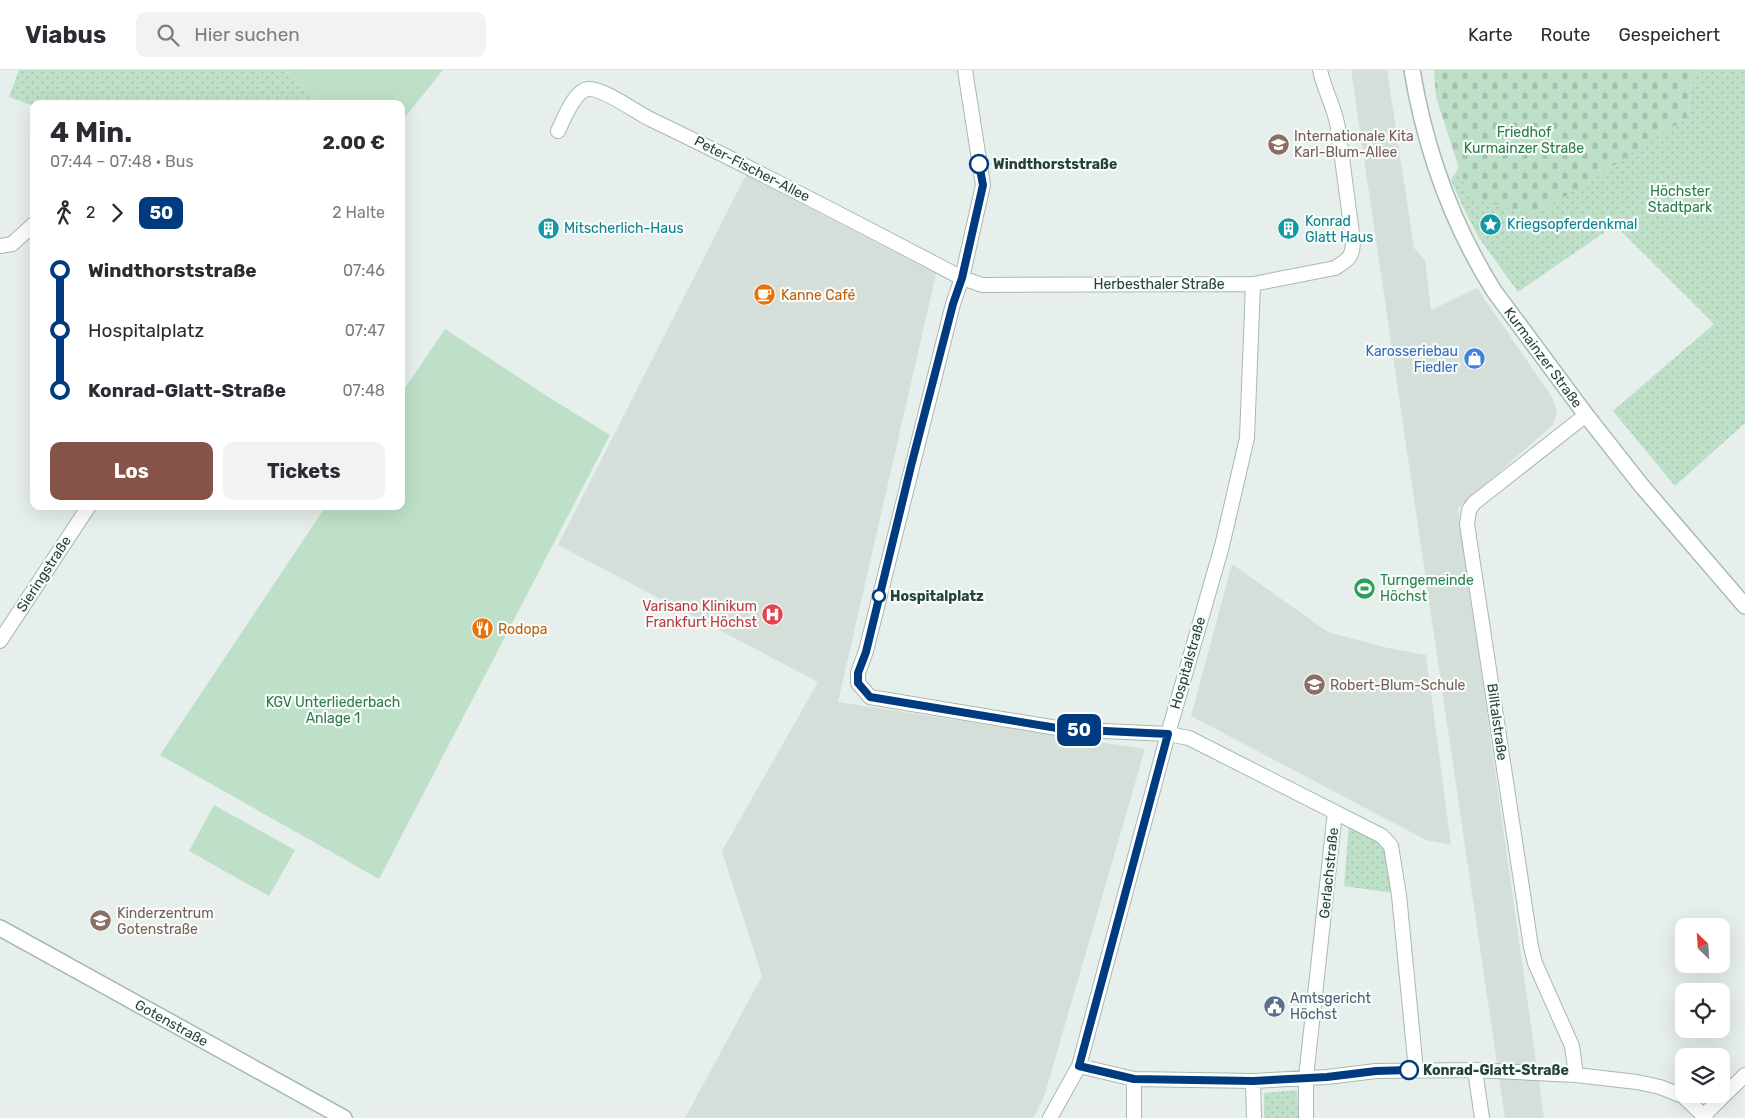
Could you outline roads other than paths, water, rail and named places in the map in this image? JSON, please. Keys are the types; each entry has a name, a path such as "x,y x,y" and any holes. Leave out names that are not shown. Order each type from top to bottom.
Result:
{"main road":[{"name":"Kurmainzer Straße","path":"1412,70 1423,122 1447,199 1474,258 1494,291 1586,415 1642,485 1745,606"},
{"name":"Gotenstraße","path":"0,928 344,1118"}],"street":[{"path":"965,70 983,185 962,278 953,304 911,466 866,652 858,673 858,683 870,697 1063,729 1168,734"},
{"name":"Herbesthaler Straße","path":"962,278 982,284 1253,284 1335,268 1351,255 1353,240 1336,114 1320,70"},
{"name":"Peter-Fischer-Allee","path":"558,131 576,96 586,89 598,89 644,116 743,164 962,278"},
{"path":"0,246 12,244 30,228"},
{"name":"Hospitalstraße","path":"1050,1118 1079,1066 1168,734 1222,546 1247,438 1253,284"},
{"name":"Billtalstraße","path":"1576,1075 1572,1046 1535,963 1531,947 1467,524 1469,510 1474,503 1586,415"},
{"name":"Sieringstraße","path":"0,641 86,510"},
{"name":"Gerlachstraße","path":"1168,734 1189,738 1335,812 1306,1077 1306,1118"},
{"path":"1335,812 1382,836 1391,846 1399,896 1416,1070"},
{"path":"1079,1066 1134,1079 1253,1081 1327,1077 1376,1071 1416,1070 1475,1070 1576,1075 1637,1082 1660,1087 1683,1096 1705,1117 1745,1075"},
{"path":"1475,1070 1482,1118"},
{"path":"1134,1079 1134,1118"},
{"path":"1253,1081 1254,1118"}],"place":[{"name":"Internationale Kita Karl-Blum-Allee","path":"1278,144"},
{"name":"Windthorststraße","path":"979,164"},
{"name":"Kriegsopferdenkmal","path":"1491,224"},
{"name":"Mitscherlich-Haus","path":"548,228"},
{"name":"Konrad Glatt Haus","path":"1289,229"},
{"name":"Kanne Café","path":"765,295"},
{"name":"Karosseriebau Fiedler","path":"1474,359"},
{"name":"Turngemeinde Höchst","path":"1364,588"},
{"name":"Hospitalplatz","path":"879,596"},
{"name":"Varisano Klinikum Frankfurt Höchst","path":"773,614"},
{"name":"Rodopa","path":"482,629"},
{"name":"Robert-Blum-Schule","path":"1314,685"},
{"name":"Kinderzentrum Gotenstraße","path":"101,921"},
{"name":"Amtsgericht Höchst","path":"1274,1006"},
{"name":"Konrad-Glatt-Straße","path":"1409,1070"}],"park label":[{"name":"Friedhof Kurmainzer Straße","path":"1524,140"},
{"name":"Höchster Stadtpark","path":"1680,200"},
{"name":"KGV Unterliederbach Anlage 1","path":"333,710"}]}
